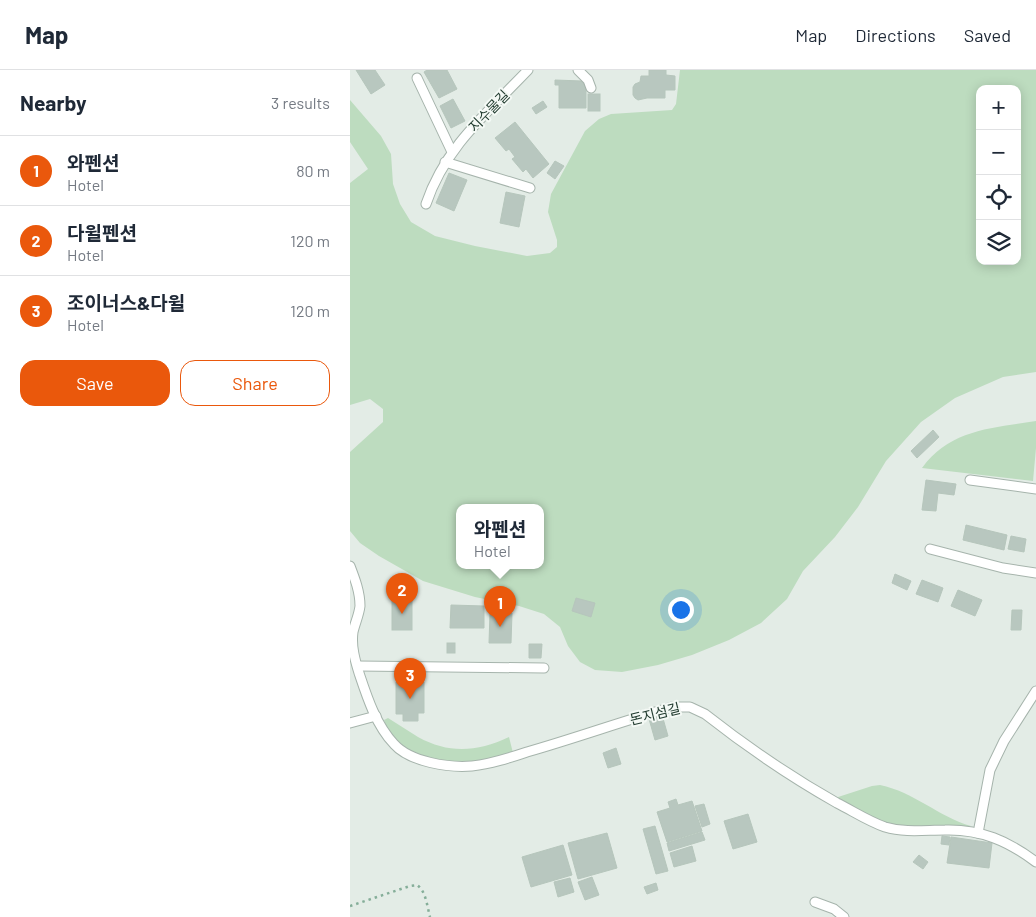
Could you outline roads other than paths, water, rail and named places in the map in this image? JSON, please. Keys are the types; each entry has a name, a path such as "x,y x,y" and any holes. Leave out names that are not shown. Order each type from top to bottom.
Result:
{"lane":[{"name":"지수물길","path":"426,204 432,187 452,152 462,139 528,70"},
{"path":"578,70 588,80 591,88"},
{"path":"417,78 452,152"},
{"path":"445,162 530,188"},
{"path":"970,480 1036,489"},
{"path":"930,549 1004,568 1036,573"},
{"name":"돈지섬길","path":"350,566 360,606 353,641 358,666 376,716 386,734 402,751 428,761 459,767 487,764 664,710 681,706 690,707 705,714 790,776 868,820 905,831 945,830 978,833 1008,843 1036,862"},
{"path":"358,666 544,668"},
{"path":"978,833 990,770 1004,741 1036,690"},
{"path":"350,723 376,716"},
{"path":"815,902 834,909 844,917"}],"place":[{"name":"다윌펜션","path":"402,614"},
{"name":"와펜션","path":"500,627"},
{"name":"조이너스&다윌","path":"410,699"}]}
